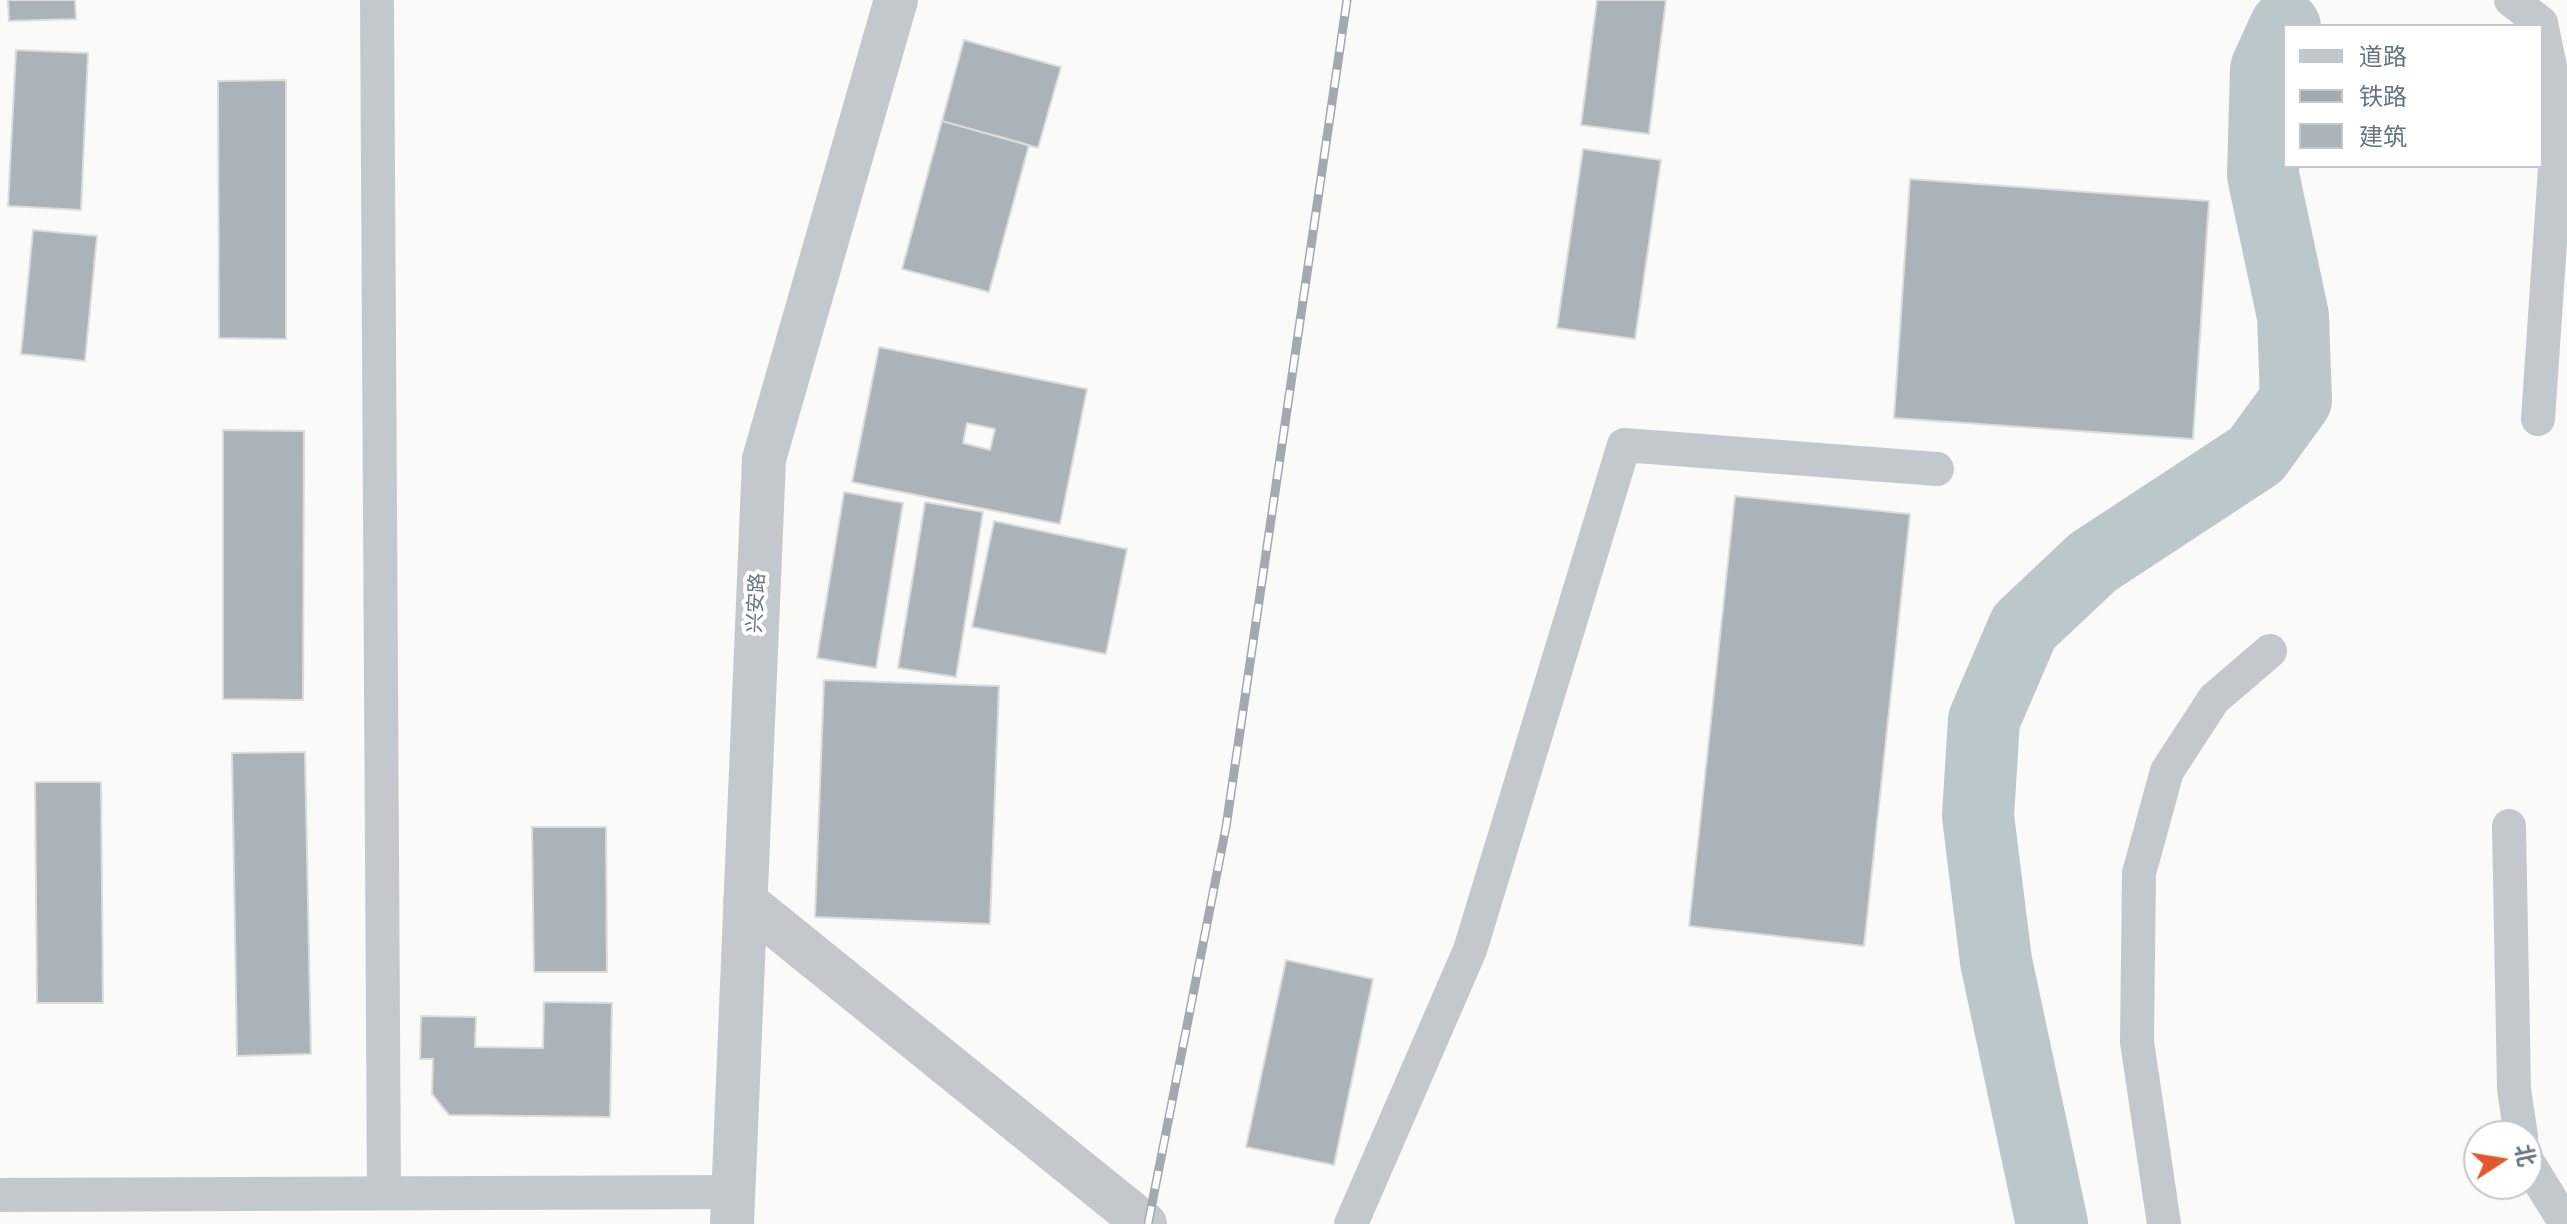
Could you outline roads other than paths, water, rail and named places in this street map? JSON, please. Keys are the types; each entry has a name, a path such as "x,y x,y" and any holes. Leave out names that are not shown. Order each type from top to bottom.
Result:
{"street":[{"path":"377,0 384,1192"},
{"name":"兴安路","path":"732,1208 764,459 896,0"},
{"path":"2511,0 2541,24"},
{"path":"2538,419 2559,110 2543,33"},
{"path":"1351,1224 1470,950 1624,445 1937,469"},
{"path":"2164,1224 2137,1042 2139,873 2167,771 2214,699 2270,651"},
{"path":"2509,826 2514,1089 2519,1120"},
{"path":"745,901 1145,1224"},
{"path":"2543,1187 2566,1224"},
{"path":"0,1195 384,1192 732,1208"}],"waterway":[{"path":"2052,1224 1996,961 1978,816 1984,720 2024,627 2093,562 2256,455 2296,400 2293,316 2263,175 2266,69 2283,31"}],"railway":[{"path":"1148,1224 1226,827 1347,0"}]}
